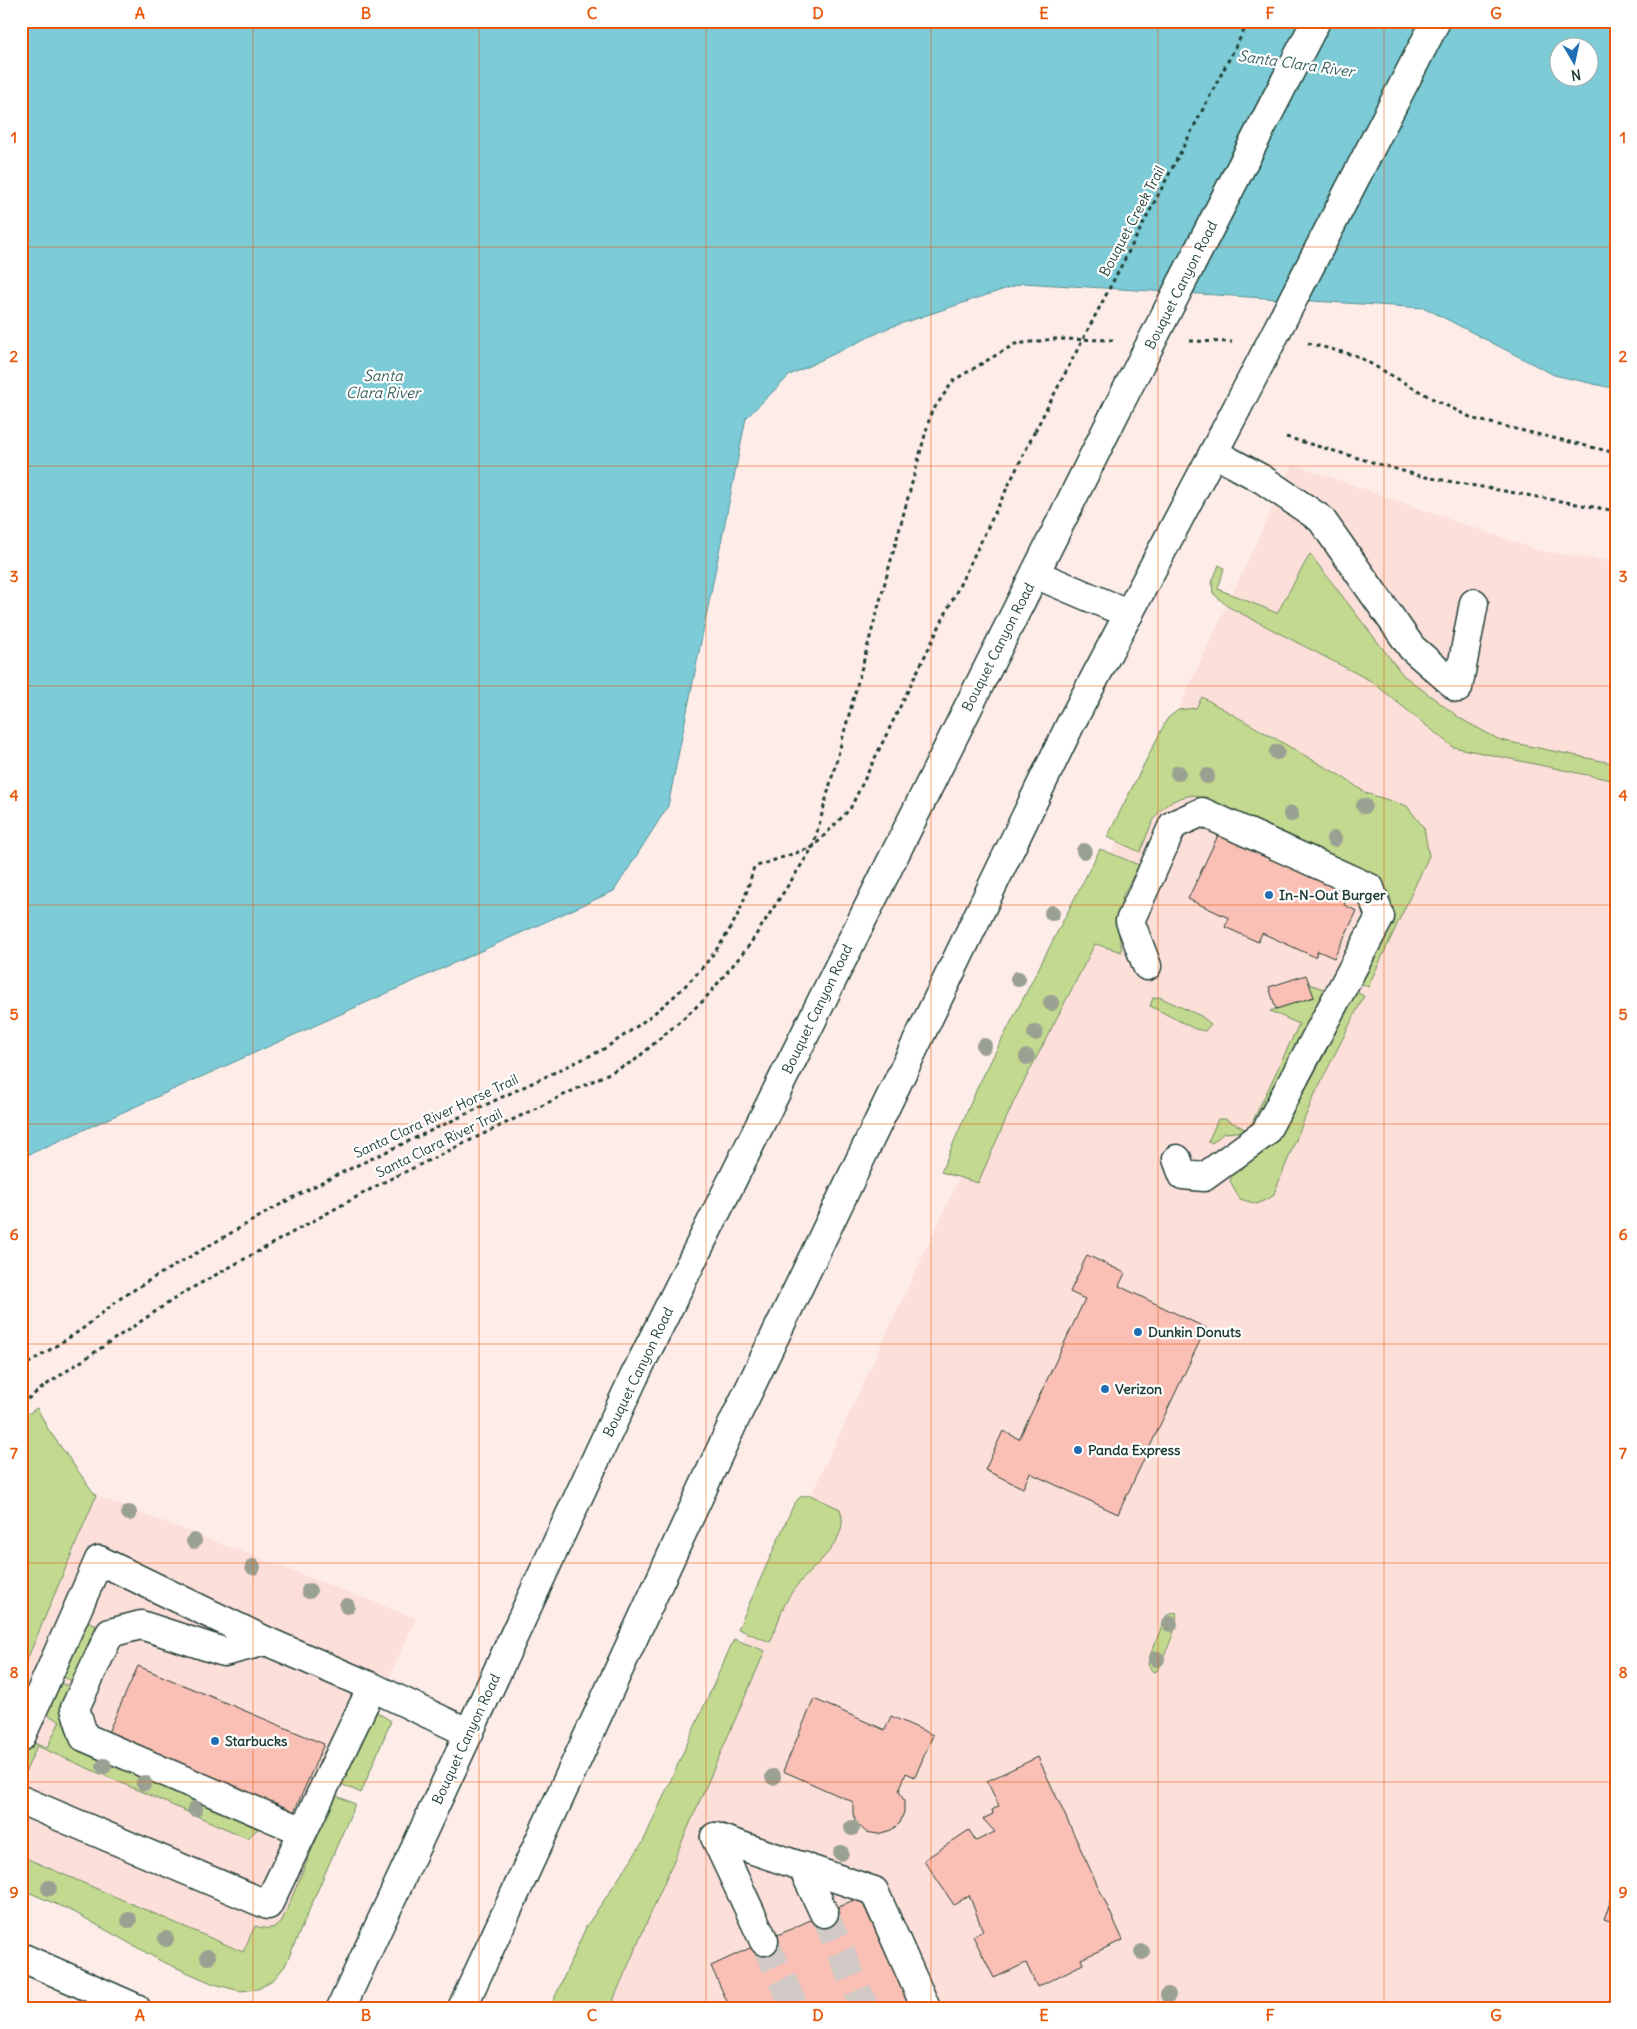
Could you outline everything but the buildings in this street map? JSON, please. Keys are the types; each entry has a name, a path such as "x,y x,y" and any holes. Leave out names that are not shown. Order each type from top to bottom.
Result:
{"main road":[{"name":"Bouquet Canyon Road","path":"341,2008 639,1368 1034,574 1316,21"},
{"path":"462,2008 733,1422 1070,725 1214,453 1436,21"},
{"path":"1214,453 1262,479 1321,519 1412,648 1458,688 1474,603"},
{"path":"1034,574 1129,614"},
{"path":"1147,966 1130,921 1173,824 1202,812 1370,888 1380,917 1265,1133 1204,1177 1183,1175 1177,1159"},
{"path":"21,1737 99,1560 266,1641 372,1687 469,1733"},
{"path":"266,1641 224,1652 141,1625 110,1633 76,1708 84,1737 302,1832"},
{"path":"21,1800 268,1905 372,1687"},
{"path":"764,1941 715,1837 874,1891 926,2008"},
{"path":"802,1866 824,1913"},
{"path":"21,1957 136,2008"}],"path":[{"name":"Bouquet Creek Trail","path":"813,848 850,810 1035,431 1249,21"},
{"path":"1286,437 1420,476 1616,512"},
{"name":"Santa Clara River Horse Trail","path":"21,1368 81,1330 121,1298 283,1203 324,1181 602,1050 639,1027 684,988 712,956 738,914 754,867 813,848"},
{"name":"Santa Clara River Trail","path":"21,1404 46,1385 183,1293 380,1184 634,1061 703,1001 748,947 813,848"}],"shaded area":[{"path":"1293,464 1540,551 1616,562 1616,2008 595,2008 712,1707"},
{"path":"96,1496 416,1618 259,1971 21,1883 21,1674"}],"green space":[{"path":"1310,554 1403,675 1461,719 1500,740 1616,764 1616,781 1453,747 1371,681 1227,606 1213,593 1212,582 1219,565 1224,568 1218,589 1277,613"},
{"path":"1202,697 1341,776 1366,793 1407,806 1424,828 1429,856 1368,987 1359,982 1391,914 1391,898 1380,882 1194,795 1181,798 1163,807 1153,821 1140,852 1107,837 1167,719 1178,710 1196,708"},
{"path":"1100,849 1139,865 1123,895 1117,924 1122,952 1095,944 1014,1101 978,1183 941,1172 978,1086"},
{"path":"1309,984 1332,992 1256,1125 1248,1131 1224,1133 1212,1143 1208,1142 1218,1119 1225,1119 1245,1129 1250,1127 1299,1024 1270,1011 1313,997"},
{"path":"1354,991 1364,996 1313,1098 1273,1196 1257,1204 1240,1199 1230,1181 1236,1165 1272,1142 1290,1118 1331,1042"},
{"path":"1159,997 1201,1016 1211,1024 1205,1031 1195,1029 1150,1006 1153,998"},
{"path":"37,1408 48,1429 96,1496 21,1674 21,1418"},
{"path":"810,1495 840,1509 842,1521 840,1533 826,1555 790,1595 770,1642 738,1629 794,1504 800,1497"},
{"path":"1176,1612 1176,1625 1170,1641 1157,1671 1153,1672 1148,1665 1149,1658 1166,1616"},
{"path":"80,1618 96,1625 72,1681 57,1674"},
{"path":"734,1639 765,1651 614,1998 613,2008 550,2008 586,1927 643,1842"},
{"path":"54,1681 69,1686 62,1712 64,1726 81,1748 186,1791 258,1829 247,1838 37,1746 25,1773 21,1774 21,1756 28,1741 47,1748 60,1721 40,1711"},
{"path":"377,1712 391,1721 361,1793 341,1784 372,1713"},
{"path":"335,1795 355,1804 285,1966 274,1979 258,1989 240,1991 214,1984 161,1961 74,1912 21,1889 21,1856 243,1952 255,1926 269,1928 281,1923"}],"water":[{"name":"Santa Clara River","path":"21,21 1616,21 1616,389 1554,375 1425,308 1023,283 888,328 790,375 746,418 668,806 614,891 21,1158"}],"tunnel":[{"path":"824,1913 865,2008"},
{"path":"764,1941 795,2008"}],"place":[{"name":"In-N-Out Burger","path":"1269,895"},
{"name":"Dunkin Donuts","path":"1138,1332"},
{"name":"Verizon","path":"1105,1389"},
{"name":"Panda Express","path":"1078,1450"},
{"name":"Starbucks","path":"215,1741"}]}
